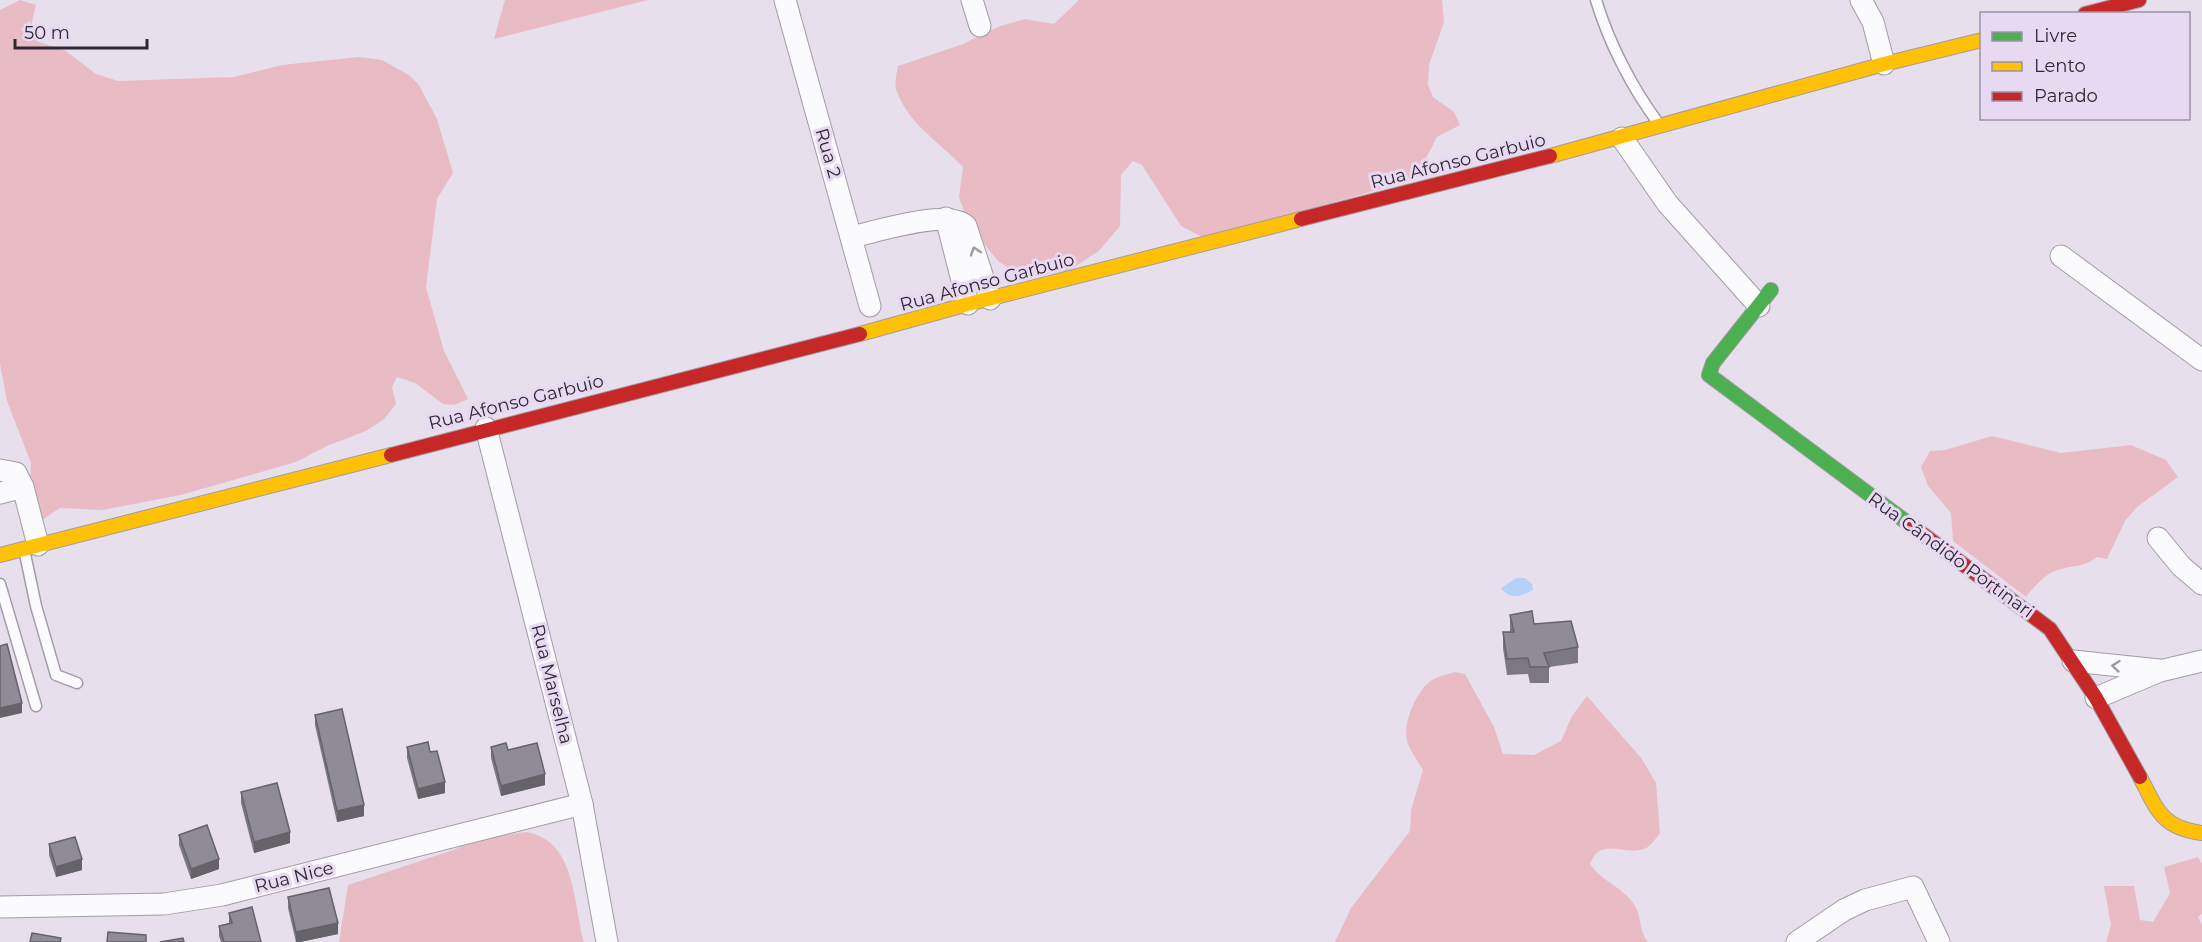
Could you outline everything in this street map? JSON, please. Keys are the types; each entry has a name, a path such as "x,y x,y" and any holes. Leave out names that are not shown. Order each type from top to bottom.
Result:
{"street":[{"name":"Rua 2","path":"785,0 870,306"},
{"path":"972,0 980,26"},
{"path":"1861,0 1873,22 1884,64"},
{"path":"2093,12 2139,0"},
{"name":"Rua Afonso Garbuio","path":"0,555 486,428 865,333 968,304 1622,138 1884,64 1980,40"},
{"name":"Rua Cândido Portinari","path":"1622,138 1667,203 1765,298 1710,367 1709,375 2050,629 2096,698 2161,816 2169,825 2179,830 2202,833"},
{"path":"851,237 939,218 962,222 966,226 990,299"},
{"path":"946,219 968,304"},
{"path":"2061,256 2202,360"},
{"name":"Rua Marselha","path":"486,428 582,804 607,942"},
{"path":"0,470 16,473 23,487 31,547"},
{"path":"0,493 23,487"},
{"path":"2158,538 2181,566 2202,584"},
{"path":"2073,661 2160,670"},
{"path":"2096,698 2160,670 2202,661"},
{"name":"Rua Nice","path":"0,907 164,904 222,895 582,804"},
{"path":"1797,942 1844,910 1865,900 1913,887 1939,942"}],"lane":[{"path":"1596,0 1621,59 1645,104 1662,126"},
{"path":"31,547 36,606 56,675 77,682"},
{"path":"0,584 36,706"}],"shaded area":[{"path":"20,0 36,5 31,26 36,41 66,51 96,74 118,81 234,77 282,65 359,57 382,60 409,75 419,85 437,119 453,173 437,199 426,287 444,351 468,399 454,405 443,404 415,383 397,377 392,387 396,404 384,419 366,431 327,446 296,462 181,495 102,510 60,508 39,522 28,515 31,463 7,401 0,364 0,10"},
{"path":"505,0 648,0 494,39"},
{"path":"1079,0 1442,0 1444,22 1429,65 1428,85 1433,97 1454,112 1460,125 1437,137 1424,162 1406,182 1204,238 1181,226 1142,165 1133,161 1121,175 1120,226 1099,251 1068,271 1023,277 998,261 969,225 959,197 963,167 908,113 895,87 898,66 963,44 1000,26 1025,19 1054,24"},
{"path":"1992,436 2061,453 2131,445 2166,460 2178,477 2137,507 2125,521 2107,559 2097,557 2082,565 2051,573 2039,582 2026,597 1953,541 1951,513 1928,486 1921,467 1930,451 1945,450"},
{"path":"1455,672 1465,674 1494,727 1503,754 1534,755 1561,741 1572,716 1587,696 1642,759 1656,783 1660,833 1650,846 1640,850 1601,850 1590,864 1631,900 1648,942 1335,942 1351,908 1410,831 1411,810 1423,770 1406,736 1411,709 1426,685 1432,680"},
{"path":"526,832 542,837 555,847 563,860 570,875 584,942 339,942 348,885 456,849 476,839"},
{"path":"2198,857 2202,864 2202,914 2198,917 2202,925 2202,942 2106,942 2111,925 2104,886 2134,886 2140,920 2153,922 2170,893 2164,867"}],"water":[{"path":"1516,578 1525,578 1532,584 1533,590 1516,596 1504,592 1501,588"}],"building":[{"path":"1532,611 1534,624 1571,621 1578,647 1544,653 1549,667 1530,667 1528,658 1507,659 1503,632 1514,632 1510,615"},
{"path":"7,644 22,703 0,708 0,646"},
{"path":"342,709 364,805 337,811 315,715"},
{"path":"428,742 430,752 437,751 445,782 418,789 407,747"},
{"path":"506,743 508,750 537,743 545,774 501,786 491,747"},
{"path":"277,783 290,832 254,842 241,792"},
{"path":"207,825 219,859 191,869 179,835"},
{"path":"75,837 82,859 56,867 49,844"},
{"path":"329,888 338,923 296,932 288,897"},
{"path":"252,907 261,942 224,942 219,926 232,923 229,913"},
{"path":"108,932 146,935 146,942 107,942"},
{"path":"32,933 61,938 60,942 30,942"},
{"path":"183,938 184,942 160,942"}],"traffic: fast":[{"path":"1771,290 1713,363 1709,375 1909,524"}],"traffic: slow":[{"path":"1550,156 1884,64 1980,40"},
{"path":"860,334 1301,219"},
{"path":"0,555 391,455"},
{"path":"2140,777 2162,816 2178,827 2202,833"}],"traffic: jam":[{"path":"2093,12 2139,0"},
{"path":"1301,219 1550,156"},
{"path":"391,455 860,334"},
{"path":"1909,524 2050,629 2096,698 2140,777"}]}
